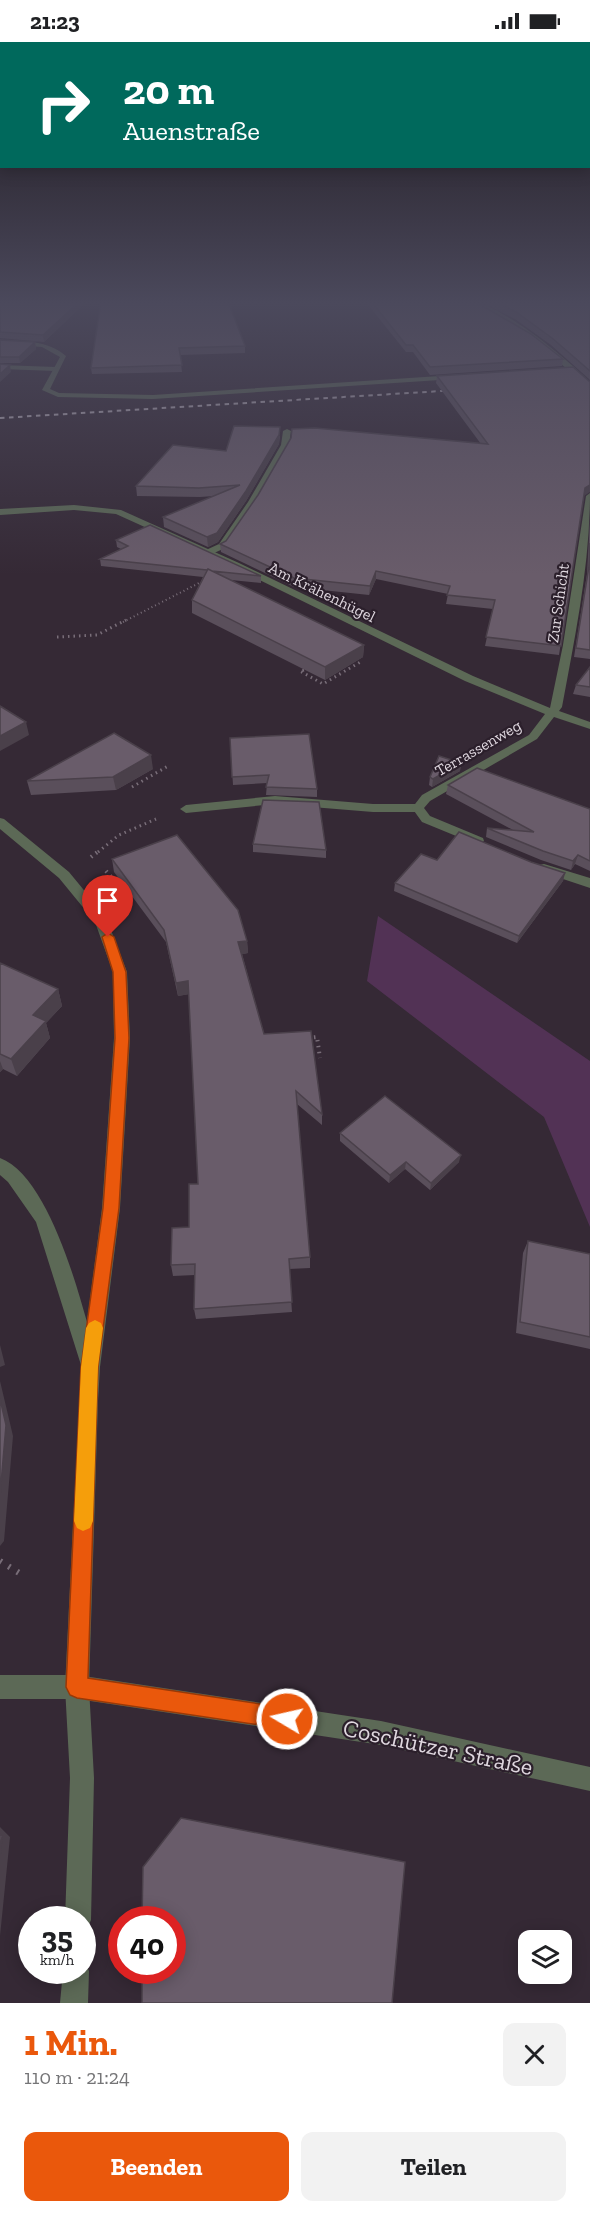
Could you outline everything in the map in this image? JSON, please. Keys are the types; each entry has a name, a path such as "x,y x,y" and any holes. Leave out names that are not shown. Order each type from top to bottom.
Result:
{"street":[{"path":"52,393 90,397 153,397 220,393"},
{"path":"209,552 222,546 252,502 285,445 287,431"},
{"name":"Zur Schicht","path":"552,714 556,707 568,645 590,496"},
{"name":"Am Krähenhügel","path":"0,513 104,508 138,520 209,552 399,646 552,714 590,726"},
{"name":"Terrassenweg","path":"418,808 426,798 443,787 533,737 552,714"},
{"path":"186,809 275,800 373,808 418,808 426,819 493,848"},
{"path":"0,822 64,875 101,920 120,972 122,1038 111,1208 90,1367 77,1687 82,1778 78,1906"},
{"path":"535,865 590,883"},
{"path":"0,1165 14,1178 44,1220 74,1309 90,1367"},
{"name":"Coschützer Straße","path":"0,1687 77,1687 381,1733 590,1779"},
{"path":"75,2003 76,1984"}],"path":[{"path":"57,637 97,635 209,577"},
{"path":"304,670 300,671 323,684 371,656"},
{"path":"132,788 168,765"},
{"path":"94,855 119,835 153,820"},
{"path":"299,1039 317,1037 320,1058"},
{"path":"0,1561 24,1576"}],"shaded area":[{"path":"378,916 590,1061 590,1227 544,1117 367,981"}],"building":[{"path":"449,393 590,393 590,485 585,488 561,646 486,637 495,600 447,595 450,586 376,571 370,586 294,578 220,544 226,541 258,495 291,438 292,429 315,428 488,444"},
{"path":"234,426 280,427 279,435 246,491 217,533 207,537 163,517 240,485 199,488 136,486 173,445 226,451"},
{"path":"150,525 261,576 100,559 128,546 116,540"},
{"path":"590,543 590,650 576,648 589,566"},
{"path":"208,569 364,645 325,667 192,600"},
{"path":"590,667 590,687 576,685"},
{"path":"0,706 26,722 0,736"},
{"path":"114,733 151,755 113,777 27,781"},
{"path":"309,734 317,789 266,787 269,775 232,777 230,738"},
{"path":"439,756 461,763 433,779 430,777"},
{"path":"477,768 590,809 590,861 578,855 573,861 487,828 534,832 448,785"},
{"path":"263,800 319,802 326,850 253,844"},
{"path":"459,832 531,862 565,873 519,936 395,883 421,854 437,860"},
{"path":"177,835 238,910 247,941 238,942 264,1034 311,1031 322,1114 296,1091 310,1257 289,1259 292,1302 194,1309 195,1264 171,1265 172,1228 189,1227 189,1184 198,1184 188,981 176,983 164,930 112,859"},
{"path":"0,963 58,989 33,1015 46,1021 11,1059 0,1054"},
{"path":"385,1096 461,1155 431,1183 406,1162 390,1175 340,1133"},
{"path":"528,1241 590,1254 590,1337 520,1322"},
{"path":"0,1399 6,1425 0,1496"},
{"path":"181,1818 405,1862 392,2003 142,2003 142,1984 186,1984 186,1906 142,1906 143,1867"}],"railway":[{"path":"0,418 417,393"}],"slow traffic":[{"path":"83,1521 90,1367 95,1328"}],"route":[{"path":"108,937 120,972 122,1038 111,1208 90,1367 77,1687 287,1719"}]}
